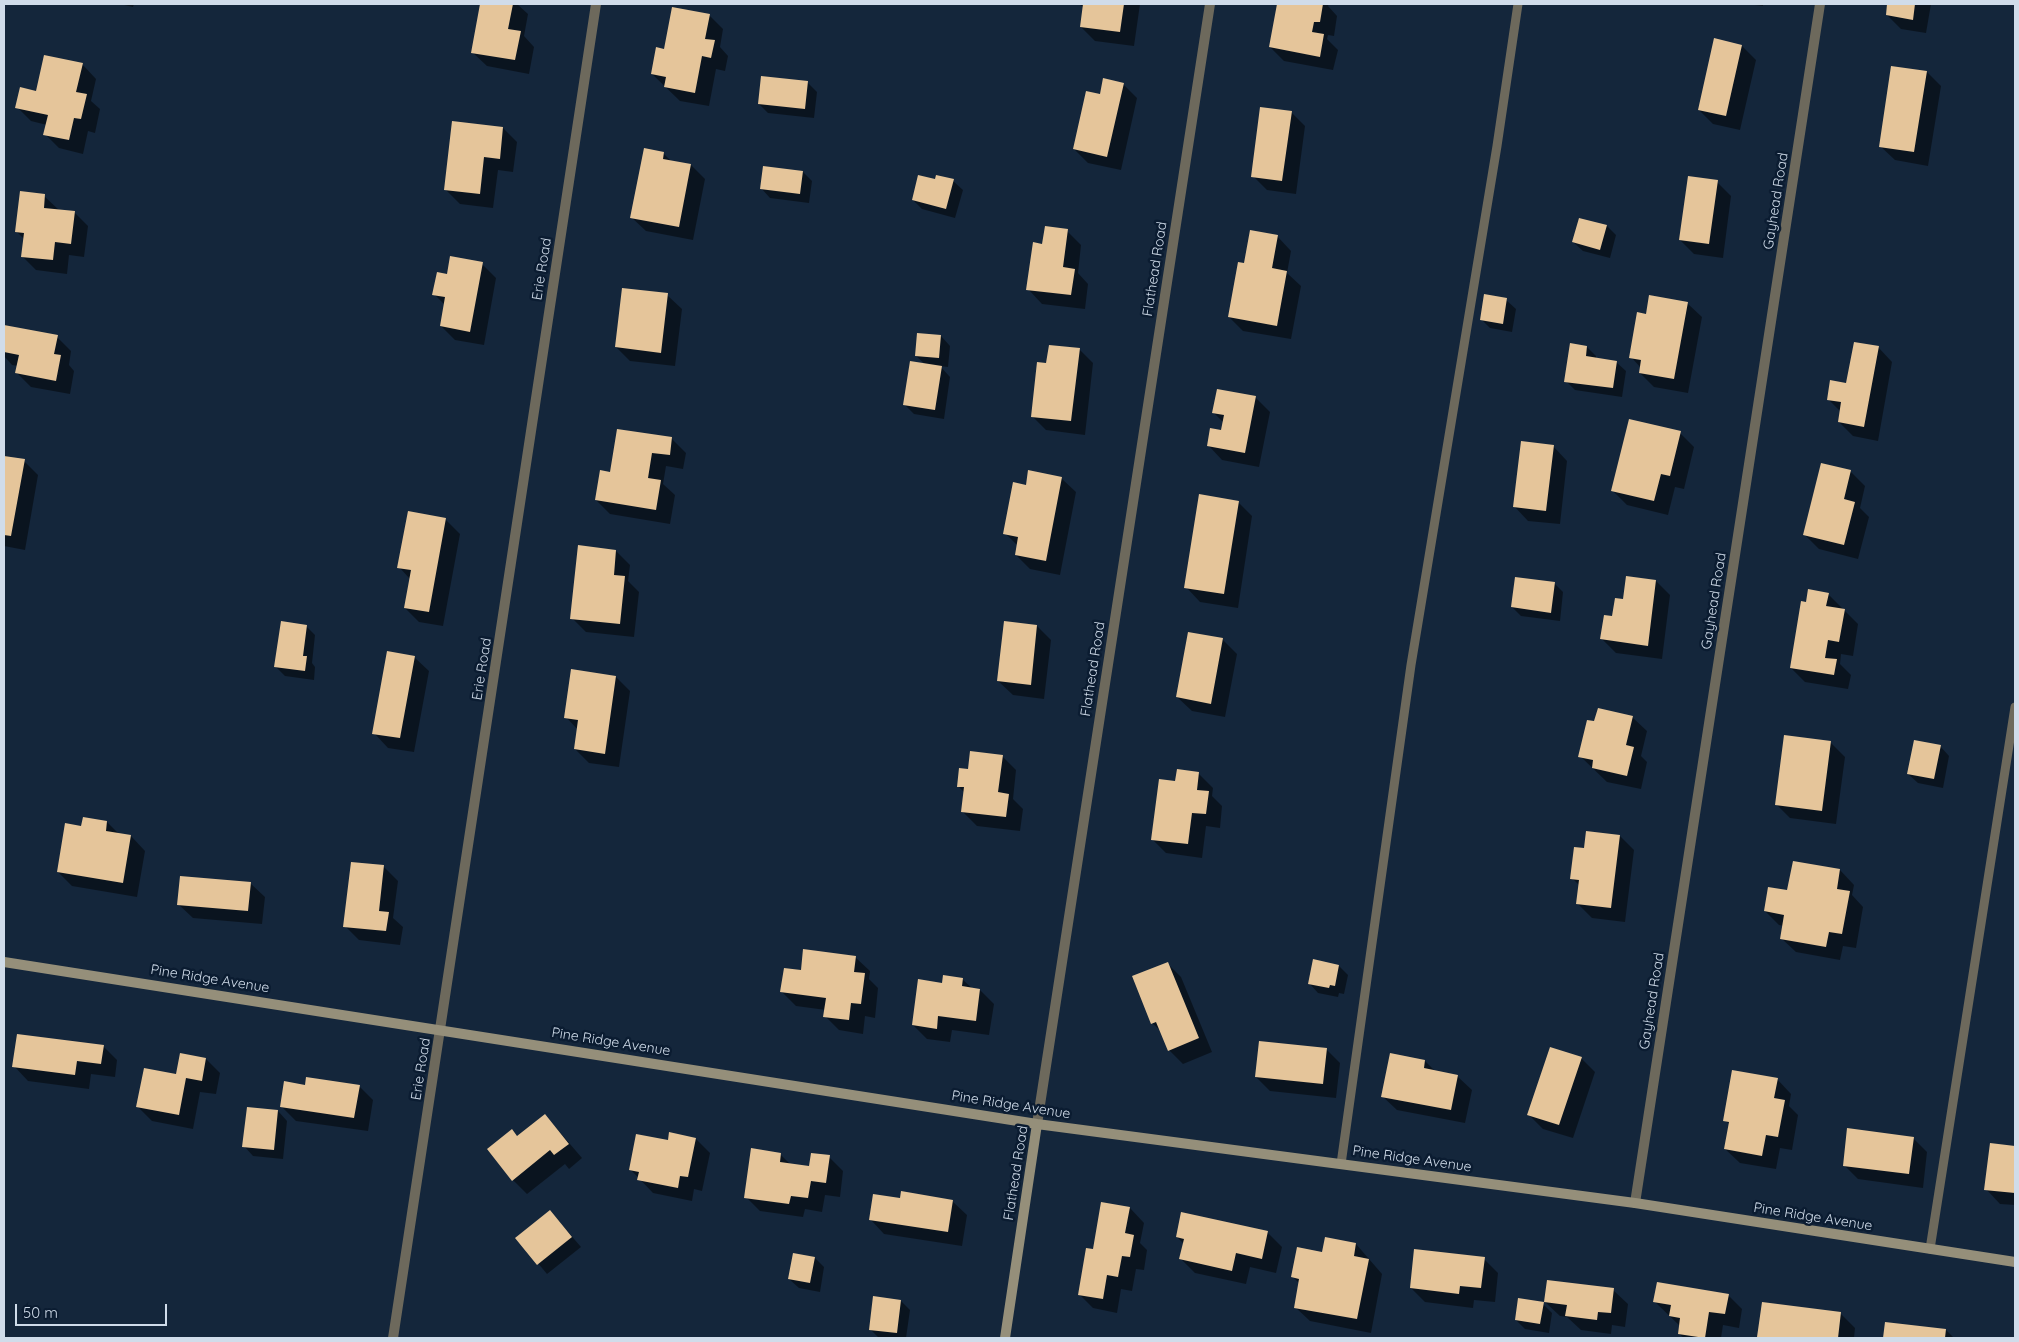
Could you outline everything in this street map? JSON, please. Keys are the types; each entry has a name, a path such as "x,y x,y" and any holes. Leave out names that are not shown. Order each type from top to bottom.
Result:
{"street":[{"name":"Erie Road","path":"393,1338 596,4"},
{"name":"Flathead Road","path":"1005,1338 1210,4"},
{"name":"Gayhead Road","path":"1635,1203 1820,4"},
{"name":"Pine Ridge Avenue","path":"4,962 441,1029 1037,1124 1635,1203 2015,1262"}],"lane":[{"path":"1341,1164 1412,664 1497,146 1518,4"},
{"path":"1930,1249 2015,707"}],"building":[{"path":"480,4 513,4 508,29 521,31 515,60 471,53"},
{"path":"1083,4 1124,4 1120,32 1080,27"},
{"path":"1277,4 1323,4 1320,22 1314,22 1312,32 1324,34 1320,57 1269,47"},
{"path":"1887,4 1915,4 1913,20 1886,15"},
{"path":"672,7 710,14 705,39 715,40 711,58 702,56 695,93 664,87 666,77 651,74 656,47 664,49"},
{"path":"1714,38 1742,45 1726,116 1698,110"},
{"path":"44,55 83,63 76,92 87,94 81,119 74,118 69,140 43,135 48,115 15,108 20,87 36,91"},
{"path":"1891,66 1927,71 1914,152 1879,147"},
{"path":"761,76 808,81 805,109 758,104"},
{"path":"1103,78 1124,83 1107,157 1073,149 1086,91 1100,94"},
{"path":"1260,107 1292,111 1282,181 1251,177"},
{"path":"452,121 503,127 500,159 484,157 480,194 444,190"},
{"path":"644,148 664,152 663,159 691,164 679,227 630,218"},
{"path":"763,166 803,171 800,194 760,189"},
{"path":"918,175 935,179 936,175 954,179 946,209 912,200"},
{"path":"1688,176 1718,180 1709,244 1679,240"},
{"path":"20,191 45,194 44,208 75,211 71,244 55,242 53,260 21,257 24,233 15,232"},
{"path":"1579,218 1607,225 1600,250 1572,242"},
{"path":"1045,226 1068,229 1063,267 1075,269 1071,295 1026,290 1033,242 1042,244"},
{"path":"1250,230 1278,235 1272,268 1287,271 1277,326 1228,317 1238,262 1244,263"},
{"path":"450,256 483,262 470,332 440,326 445,297 432,295 437,272 447,274"},
{"path":"622,288 668,293 661,353 615,347"},
{"path":"1484,294 1507,298 1503,324 1480,320"},
{"path":"1649,295 1688,302 1674,379 1639,373 1641,360 1629,358 1637,312 1646,314"},
{"path":"4,325 58,335 54,354 61,355 56,381 15,373 19,355 4,352"},
{"path":"917,333 941,335 939,358 915,356"},
{"path":"1854,342 1879,346 1864,427 1838,422 1841,402 1827,400 1830,380 1846,383"},
{"path":"1570,343 1587,346 1586,356 1617,361 1613,388 1564,382"},
{"path":"1049,345 1080,348 1071,421 1031,417 1037,362 1046,363"},
{"path":"910,361 942,366 935,410 903,405"},
{"path":"1217,389 1256,396 1245,453 1207,446 1210,428 1221,430 1224,415 1212,413"},
{"path":"1629,419 1681,431 1670,476 1661,474 1654,501 1611,491"},
{"path":"617,429 672,437 670,455 652,453 648,478 661,480 656,510 595,500 600,470 610,472"},
{"path":"1521,441 1554,445 1546,511 1513,507"},
{"path":"4,456 25,459 11,536 4,535"},
{"path":"1821,463 1851,470 1844,499 1855,502 1844,545 1803,535"},
{"path":"1028,470 1062,477 1046,561 1015,555 1018,537 1003,534 1013,482 1026,485"},
{"path":"1199,494 1239,501 1224,594 1184,588"},
{"path":"408,511 446,518 429,612 404,608 411,570 397,568"},
{"path":"578,545 616,550 614,575 625,576 620,624 570,619"},
{"path":"1626,576 1656,580 1648,646 1600,639 1604,615 1612,616 1615,598 1623,599"},
{"path":"1515,577 1555,582 1551,613 1511,607"},
{"path":"1808,589 1829,593 1826,606 1845,609 1839,642 1828,640 1825,658 1837,659 1834,675 1790,668 1801,601 1806,602"},
{"path":"281,621 307,625 303,656 307,656 305,671 274,667"},
{"path":"1004,621 1037,625 1031,685 997,681"},
{"path":"1188,632 1223,638 1211,704 1176,697"},
{"path":"387,651 415,656 400,738 372,734"},
{"path":"571,669 616,676 605,754 574,749 578,720 564,718"},
{"path":"1598,708 1633,716 1626,745 1634,747 1627,776 1592,768 1593,760 1578,757 1587,720 1594,721"},
{"path":"1784,735 1831,741 1822,811 1775,805"},
{"path":"1914,740 1941,745 1934,779 1907,774"},
{"path":"970,751 1003,755 998,792 1009,794 1006,817 961,812 964,787 957,787 959,768 968,769"},
{"path":"1177,769 1199,772 1197,790 1209,791 1206,814 1192,813 1188,844 1151,840 1159,779 1175,781"},
{"path":"83,817 107,821 106,831 131,835 123,883 57,872 65,823 81,826"},
{"path":"1586,831 1620,835 1611,908 1576,904 1579,880 1570,879 1574,847 1584,848"},
{"path":"1793,861 1840,869 1837,889 1850,891 1842,934 1829,932 1826,947 1780,939 1784,915 1764,911 1768,887 1787,890"},
{"path":"351,862 384,865 379,911 389,912 386,931 343,927"},
{"path":"180,876 251,882 248,911 177,905"},
{"path":"803,949 856,956 854,972 865,973 861,1004 851,1003 849,1020 823,1017 826,998 780,992 784,968 801,970"},
{"path":"1313,959 1339,965 1335,986 1330,985 1329,988 1308,984"},
{"path":"1168,962 1199,1038 1168,1051 1156,1022 1151,1024 1132,976"},
{"path":"943,975 963,978 962,986 980,989 976,1021 938,1016 937,1029 912,1025 918,979 942,983"},
{"path":"17,1034 104,1045 101,1064 77,1061 75,1075 12,1067"},
{"path":"1259,1041 1327,1048 1323,1084 1255,1077"},
{"path":"1550,1047 1582,1057 1559,1125 1527,1115"},
{"path":"180,1053 206,1058 202,1081 186,1078 179,1115 136,1107 144,1068 176,1074"},
{"path":"1390,1053 1425,1060 1424,1068 1458,1075 1451,1110 1381,1097"},
{"path":"1732,1070 1778,1078 1774,1098 1785,1100 1778,1137 1766,1135 1762,1156 1724,1149 1729,1122 1723,1121"},
{"path":"306,1077 360,1085 354,1118 280,1107 284,1081 305,1085"},
{"path":"247,1107 278,1110 274,1150 242,1147"},
{"path":"545,1114 569,1144 554,1155 550,1150 512,1181 487,1149 512,1129 517,1136"},
{"path":"1847,1128 1914,1137 1909,1174 1843,1166"},
{"path":"669,1132 696,1138 688,1177 680,1176 678,1188 637,1180 639,1172 629,1170 636,1134 668,1140"},
{"path":"1990,1143 2015,1146 2015,1193 1984,1190"},
{"path":"751,1148 781,1153 780,1162 809,1166 811,1153 830,1155 826,1183 811,1181 808,1198 791,1196 789,1204 744,1198"},
{"path":"901,1191 953,1200 948,1232 869,1220 873,1194 900,1198"},
{"path":"1101,1202 1130,1207 1125,1233 1134,1235 1130,1257 1122,1256 1118,1277 1107,1275 1103,1299 1078,1295 1086,1248 1093,1249"},
{"path":"550,1210 572,1237 537,1265 515,1238"},
{"path":"1181,1212 1268,1231 1262,1259 1236,1253 1232,1271 1179,1259 1184,1239 1176,1237"},
{"path":"1325,1237 1356,1243 1354,1256 1369,1259 1357,1319 1294,1308 1299,1279 1291,1277 1297,1247 1322,1252"},
{"path":"1414,1249 1485,1257 1481,1288 1460,1286 1459,1294 1410,1288"},
{"path":"793,1253 815,1257 810,1283 788,1279"},
{"path":"1547,1280 1614,1288 1611,1313 1598,1312 1597,1320 1565,1316 1567,1305 1544,1302"},
{"path":"1657,1282 1729,1294 1725,1314 1709,1312 1705,1338 1678,1334 1680,1318 1669,1316 1671,1305 1653,1302"},
{"path":"873,1296 901,1300 897,1333 869,1330"},
{"path":"1518,1298 1544,1302 1540,1324 1515,1320"},
{"path":"1762,1302 1841,1312 1838,1338 1757,1337"},
{"path":"1885,1322 1946,1329 1945,1338 1883,1338"}]}
